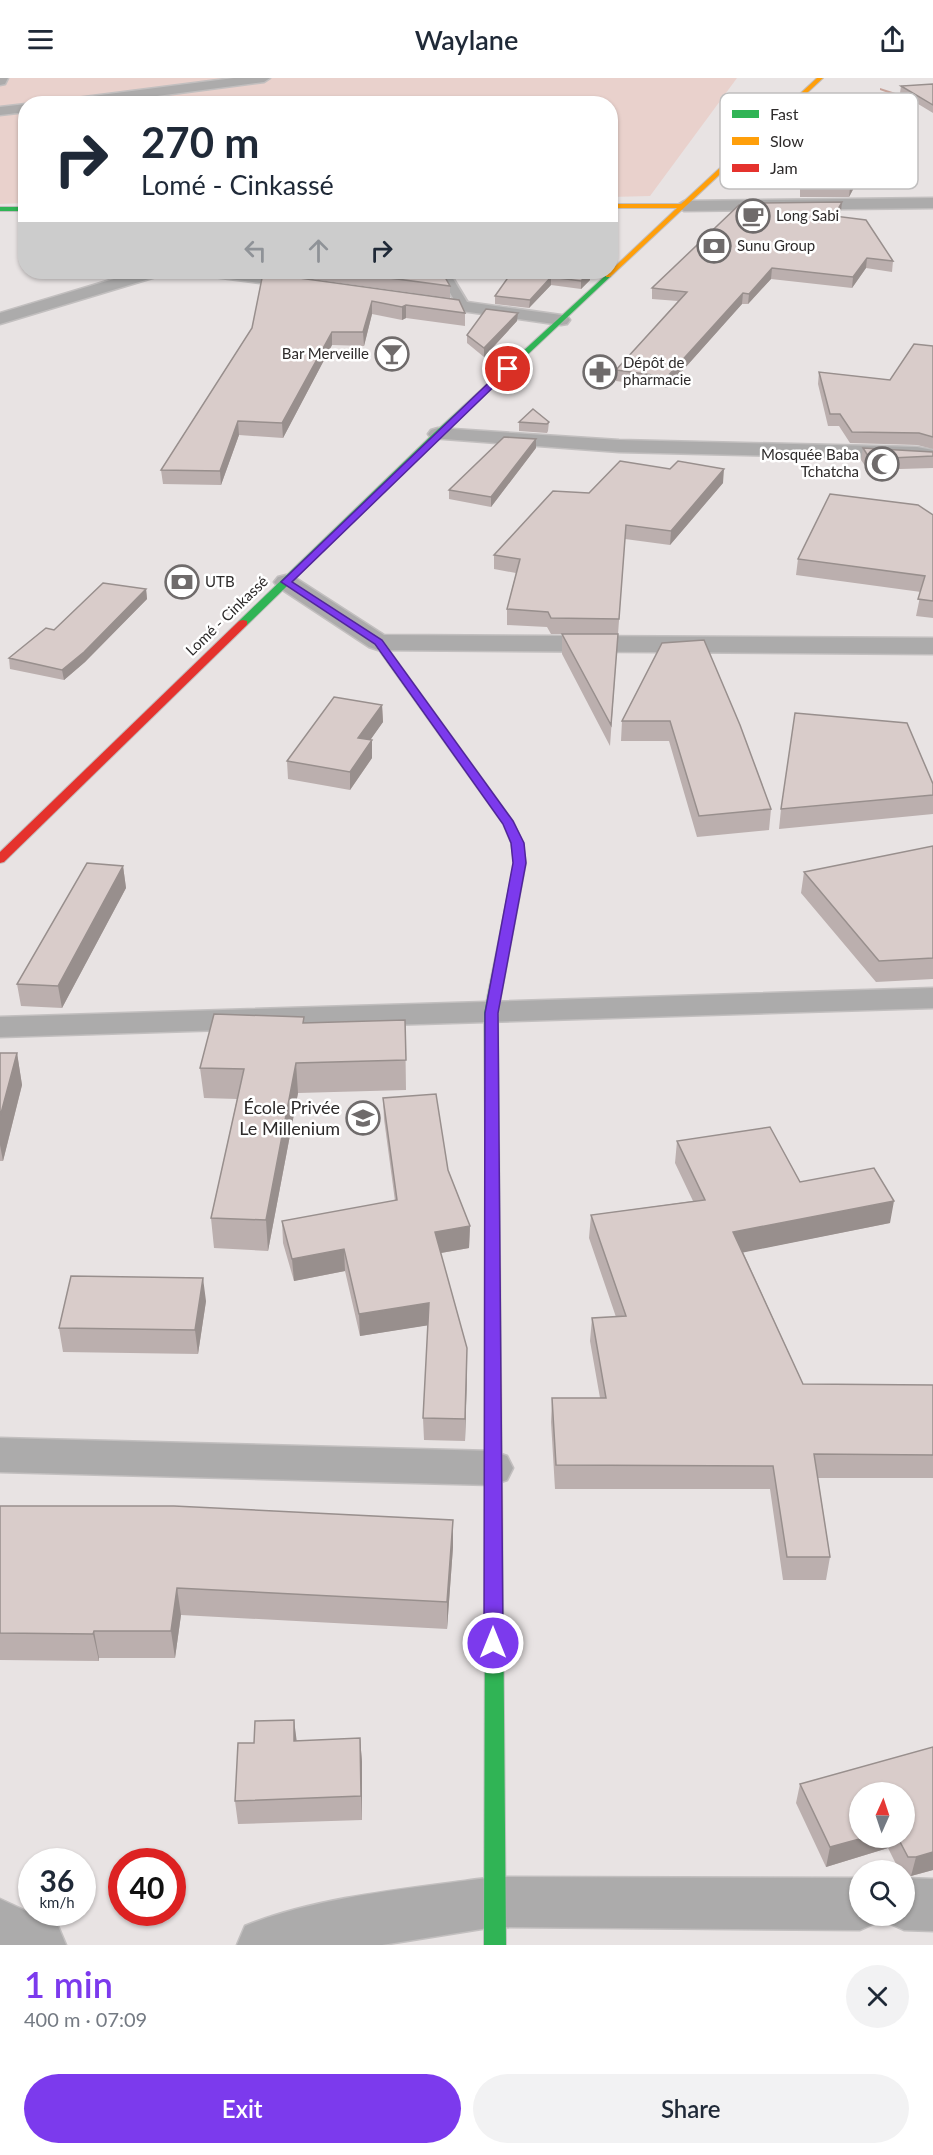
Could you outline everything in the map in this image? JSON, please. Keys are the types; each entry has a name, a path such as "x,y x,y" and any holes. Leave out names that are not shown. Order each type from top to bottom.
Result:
{"main road":[{"name":"Lomé - Cinkassé","path":"804,93 820,78"},
{"name":"Lomé - Cinkassé","path":"618,267 720,172"},
{"path":"618,206 684,206"},
{"path":"0,209 18,209"},
{"name":"Lomé - Cinkassé","path":"0,859 438,434 605,279"},
{"path":"378,642 509,824 518,843 520,863 492,1013 494,1924"}],"street":[{"path":"124,96 264,78"},
{"path":"0,111 18,109"},
{"path":"684,206 933,203"},
{"path":"0,319 130,279"},
{"path":"268,279 321,286"},
{"path":"404,298 561,320"},
{"path":"438,434 619,447 918,453 933,456"},
{"path":"286,582 378,642 933,646"},
{"path":"0,1027 933,998"},
{"path":"0,1455 492,1468"},
{"path":"264,1945 351,1924 494,1924 849,1905"},
{"path":"915,1905 933,1905"},
{"path":"0,1925 39,1945"}],"lane":[{"path":"448,279 464,306"}],"shaded area":[{"path":"0,78 737,78 726,93 720,93 720,101 650,196 618,197 618,96 18,96 18,203 0,204"}],"building":[{"path":"933,84 933,105 918,96 918,93 913,93 901,86"},
{"path":"842,202 834,216 866,220 893,261 867,258 853,277 772,268 749,294 743,293 667,377 616,370 687,292 652,288 739,205"},
{"path":"262,279 307,279 459,300 465,313 406,305 402,307 372,301 363,332 332,332 282,423 238,421 220,471 161,470 252,328"},
{"path":"397,279 446,279 450,286"},
{"path":"507,279 549,279 530,300 495,296"},
{"path":"486,309 518,313 484,348 467,335"},
{"path":"914,344 933,346 933,437 919,433 852,432 840,414 830,414 819,372 890,380"},
{"path":"533,409 549,422 547,424 519,422"},
{"path":"504,437 536,439 491,497 449,490"},
{"path":"863,448 933,452 933,456 870,459"},
{"path":"620,461 670,469 678,461 724,469 671,531 626,525 619,619 551,618 548,612 507,609 520,559 494,555 553,491 589,493"},
{"path":"830,494 918,505 933,515 933,601 918,599 925,576 798,559"},
{"path":"103,583 146,589 84,652 62,670 9,658 46,628 54,630"},
{"path":"562,634 618,634 611,725"},
{"path":"704,640 740,725 771,809 699,816 670,721 622,721 662,643"},
{"path":"334,697 382,705 358,738 372,740 350,772 287,761"},
{"path":"795,713 907,723 933,784 933,795 781,809"},
{"path":"933,846 933,958 879,961 804,872"},
{"path":"87,863 123,866 58,986 17,984"},
{"path":"214,1014 304,1017 303,1023 405,1020 406,1060 296,1063 266,1220 211,1218 244,1069 200,1068"},
{"path":"0,1053 17,1053 0,1117"},
{"path":"436,1094 448,1170 470,1226 435,1232 467,1348 465,1419 423,1418 429,1303 359,1314 344,1249 292,1259 282,1221 397,1200 383,1098"},
{"path":"770,1127 800,1182 874,1168 894,1201 733,1232 803,1384 933,1385 933,1455 814,1454 830,1557 787,1557 773,1466 556,1465 552,1398 606,1398 592,1318 626,1316 591,1215 705,1200 677,1141"},
{"path":"71,1276 203,1278 195,1330 59,1328"},
{"path":"0,1506 174,1506 453,1520 447,1602 177,1588 171,1631 94,1631 93,1634 0,1633"},
{"path":"294,1720 294,1741 360,1738 361,1796 235,1801 238,1743 254,1743 255,1721"},
{"path":"933,1747 933,1852 908,1857 903,1848 915,1848 915,1782 849,1782 849,1842 830,1847 800,1784"}],"waterway":[{"path":"882,89 893,93"},
{"path":"918,102 933,107"}],"traffic: fast":[{"path":"0,209 18,209"},
{"path":"243,623 438,434 605,279"},
{"path":"378,642 509,824 517,843 520,863 491,1013 492,1138"},
{"path":"494,1596 495,1945"}],"traffic: slow":[{"path":"804,93 820,78"},
{"path":"618,267 720,171"},
{"path":"618,206 684,206"},
{"path":"492,1138 494,1596"}],"traffic: jam":[{"path":"0,859 243,623"}],"place":[{"name":"Long Sabi","path":"753,216"},
{"name":"Sunu Group","path":"714,246"},
{"name":"Bar Merveille","path":"392,354"},
{"name":"Dépôt de pharmacie","path":"600,372"},
{"name":"Mosquée Baba Tchatcha","path":"882,464"},
{"name":"UTB","path":"182,582"},
{"name":"École Privée Le Millenium","path":"363,1118"}],"route":[{"path":"493,1643 492,1013 520,863 518,843 509,824 378,642 286,582 508,369"}]}
